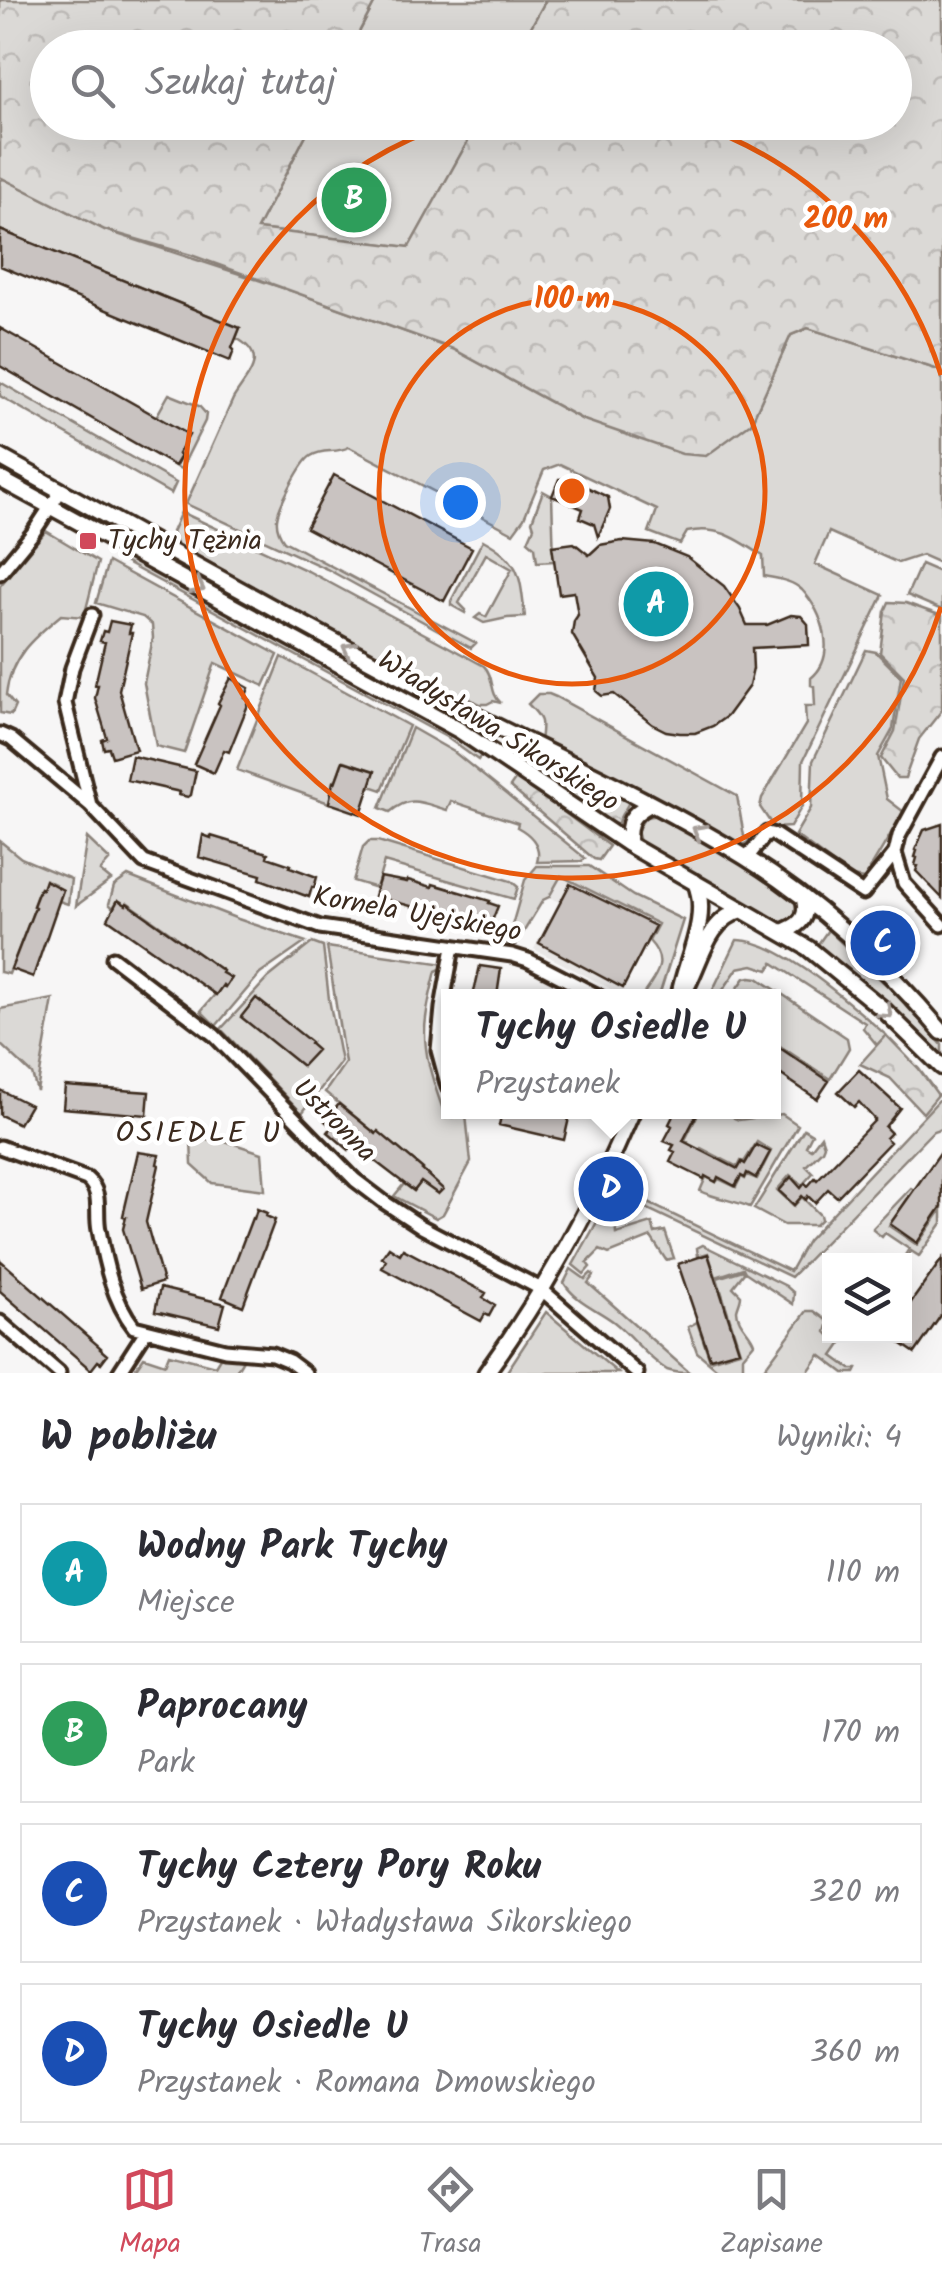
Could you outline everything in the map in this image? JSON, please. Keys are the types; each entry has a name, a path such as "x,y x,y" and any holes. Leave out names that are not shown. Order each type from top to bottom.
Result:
{"street":[{"name":"Władysława Sikorskiego","path":"0,457 428,692 650,804 746,858 804,900 873,959 942,1032"},
{"name":"Władysława Sikorskiego","path":"0,479 423,708 628,844 808,948 852,982 942,1067"},
{"path":"0,573 60,492"},
{"name":"Kornela Ujejskiego","path":"92,615 72,668 65,703 90,805 144,862 320,927 512,955 584,989"},
{"path":"0,734 90,805"},
{"path":"746,858 767,833 775,835 863,893 895,854 899,836 942,757"},
{"path":"628,844 628,826 636,812 650,804"},
{"path":"895,854 904,883 942,926"},
{"path":"682,989 699,918 700,894 694,882"},
{"path":"781,932 802,920 804,900"},
{"path":"684,989 717,925 742,910"},
{"path":"445,989 453,947"},
{"name":"Ustronna","path":"113,958 214,1035 356,1180 422,1227 542,1290 637,1373"},
{"path":"441,1018 438,1050 441,1061"},
{"path":"486,1373 542,1290 591,1201 629,1119"},
{"path":"0,1147 86,1178 94,1185 100,1234 114,1290 134,1326 225,1350 272,1354 305,1373"},
{"path":"0,1322 60,1373"},
{"path":"119,1373 146,1331"}],"shaded area":[{"path":"561,875 658,924 624,989 611,989 534,949 559,902 549,897"}],"green space":[{"path":"0,0 376,0 360,30 30,30 30,140 303,140 257,229 409,247 469,140 912,140 912,30 529,30 546,0 942,0 942,371 808,328 791,335 751,423 706,456 682,454 584,420 453,349 191,255 105,230 0,177"},
{"path":"376,0 546,0 529,30 360,30"},
{"path":"303,140 469,140 409,247 257,229"},
{"path":"0,180 105,230 453,349 583,420 751,423 791,335 808,328 942,371 942,564 922,555 898,563 829,532 815,564 883,595 803,761 802,806 790,827 774,828 760,807 806,724 805,706 815,706 811,678 819,669 826,646 821,622 810,599 789,582 764,576 763,556 736,539 709,530 687,532 680,544 649,532 657,510 560,464 544,470 524,518 513,533 349,447 311,456 296,475 278,513 277,528 284,541 476,643 471,648 327,569 186,504 233,399 253,367 252,352 236,338 240,328 0,230"},
{"path":"0,382 176,483 171,494 0,396"},
{"path":"169,394 199,406 206,414 181,469 175,466 189,435 156,417"},
{"path":"543,491 552,496 554,561 537,562 535,547 528,541"},
{"path":"181,512 308,571 484,666 501,703 480,704 432,681 429,684 183,551 172,532"},
{"path":"46,531 98,562 84,617 61,615 32,640 8,682 6,695 15,706 11,715 0,713 0,586"},
{"path":"483,540 505,555 517,571 525,617 484,623 475,618 480,614 486,617 512,569 486,554 459,603 465,613 451,605"},
{"path":"118,551 483,753 478,760 446,737 115,557"},
{"path":"108,562 278,655 264,686 215,663 184,753 156,746 144,683 152,625 143,617 96,603"},
{"path":"921,564 942,573 942,610 907,595"},
{"path":"889,602 906,603 942,616 942,710 919,739 905,778 897,778 881,758 895,731 904,677 880,653"},
{"path":"866,650 876,652 901,677 893,729 878,756 887,799 904,812 864,879 851,877 795,835 811,808 813,761"},
{"path":"282,657 409,726 382,790 370,786 373,771 345,761 333,782 329,803 237,770"},
{"path":"538,694 556,697 737,796 744,836 750,841 737,843 540,741 541,721 528,704"},
{"path":"412,728 454,752 585,858 537,862 536,845 517,827 518,823 451,801 447,810 417,802 405,803 390,812 380,808"},
{"path":"507,741 630,799 618,823 613,825 516,759 505,745"},
{"path":"517,777 609,846 599,860 510,787"},
{"path":"659,815 742,862 798,903 793,923 783,925 640,842 637,831 645,817"},
{"path":"87,838 110,860 100,871 111,880 76,906"},
{"path":"0,841 21,858 71,879 68,904 59,901 63,890 55,884 46,880 39,889 9,974 0,972"},
{"path":"369,841 511,881 518,887 514,899 384,862 376,888 353,881 363,847"},
{"path":"537,866 589,866 633,896 683,920 661,989 647,989 658,969 659,956 649,941 658,924 561,876 515,946 507,943 525,880"},
{"path":"128,876 306,942 260,974 216,1026 201,1011 230,978 128,903 118,900 113,908 109,904 114,886"},
{"path":"828,930 911,1008 942,1045 942,1057 897,1013 816,947"},
{"path":"737,940 754,943 795,962 886,1035 877,1045 863,1028 865,1023 773,963 768,970 753,965 738,968 724,989 713,989"},
{"path":"312,943 323,947 341,1062 302,1113 221,1029 268,978"},
{"path":"327,947 445,964 436,971 433,983 425,1044 441,1103 441,1119 466,1119 471,1162 443,1214 436,1218 394,1196 404,1184 414,1191 423,1183 422,1168 325,1092 345,1063"},
{"path":"745,978 758,978 774,989 737,989"},
{"path":"781,994 847,1038 849,1048 830,1079 781,1047"},
{"path":"53,999 37,1091 32,1074 0,1044 0,1009"},
{"path":"886,1035 938,1095 923,1113 890,1078 860,1064"},
{"path":"939,1100 942,1128 933,1131 791,1277 644,1207 619,1218 616,1234 652,1223 655,1233 665,1231 674,1258 666,1260 651,1237 609,1254 600,1250 587,1263 590,1267 584,1274 573,1265 626,1175 631,1180 624,1190 632,1194 634,1184 639,1189 638,1198 790,1271 807,1241"},
{"path":"782,1114 798,1125 750,1207 700,1191 706,1177 736,1187 741,1177 757,1179 771,1151 757,1142 738,1167 701,1148 697,1153 686,1147 685,1140 696,1119 781,1119"},
{"path":"804,1129 812,1134 806,1146 811,1149 821,1136 824,1145 806,1166 813,1173 802,1185 790,1175 777,1190 794,1206 802,1197 821,1219 815,1225 784,1225 754,1209"},
{"path":"191,1139 222,1140 262,1153 265,1190 212,1183 192,1165"},
{"path":"911,1188 914,1190 889,1226 917,1245 942,1209 942,1223 919,1256 911,1251 906,1253 909,1249 885,1233 882,1237 873,1228"},
{"path":"703,1245 786,1286 794,1293 793,1304 743,1268 716,1277 708,1253 698,1256 697,1248"},
{"path":"571,1269 585,1279 591,1273 594,1275 588,1283 690,1373 667,1370 614,1322 574,1295 564,1283"},
{"path":"743,1270 733,1287 741,1295 739,1320 754,1343 743,1356 743,1368 722,1373 697,1352 688,1327 697,1322 710,1360 740,1351 717,1278"},
{"path":"807,1311 822,1317 822,1343 842,1343 833,1356 857,1369 855,1373 844,1373 820,1355 807,1373 761,1373"},
{"path":"546,1312 618,1373 506,1373"},
{"path":"169,1354 215,1366 221,1356 244,1358 235,1373 133,1373 144,1357 165,1364"}],"building":[{"path":"0,230 240,328 230,361 0,266"},
{"path":"0,328 189,435 175,466 0,366"},
{"path":"334,475 472,548 444,601 306,528"},
{"path":"559,479 570,479 608,497 610,509 598,537 594,524 580,518 583,509 552,496"},
{"path":"622,541 655,544 687,557 724,586 747,625 767,625 791,615 801,616 808,624 809,645 752,648 749,686 727,716 713,726 695,733 680,733 652,724 614,694 602,696 596,691 598,678 572,634 578,615 574,592 559,594 552,546 574,543 589,555 600,545"},
{"path":"110,621 131,625 119,690 136,750 112,757 109,748 104,749 102,740 107,738 95,698 105,642 100,641"},
{"path":"231,678 249,688 245,698 250,700 229,752 224,750 214,773 194,764"},
{"path":"132,756 196,771 191,795 127,780"},
{"path":"343,761 375,771 361,814 329,803"},
{"path":"942,824 942,898 916,871 915,850 924,830"},
{"path":"203,835 268,853 267,857 317,877 314,888 309,897 260,879 261,875 199,857"},
{"path":"380,877 432,887 433,884 498,906 490,926 447,916 374,896"},
{"path":"45,880 63,890 33,977 11,969"},
{"path":"570,884 655,926 623,988 539,943"},
{"path":"118,900 223,971 231,978 225,987 216,995 108,919"},
{"path":"480,966 501,969 498,989 475,989"},
{"path":"256,998 317,1050 302,1066 241,1017"},
{"path":"781,1049 829,1081 817,1099 781,1075"},
{"path":"859,1070 900,1108 885,1127 891,1133 886,1138 890,1142 837,1197 828,1189 815,1203 802,1196 794,1205 779,1191 791,1177 801,1188 817,1180 875,1120 859,1102 854,1107 838,1092"},
{"path":"65,1086 149,1092 147,1115 63,1108"},
{"path":"0,1090 30,1105 19,1124 0,1115"},
{"path":"339,1104 376,1134 378,1131 443,1189 438,1194 421,1182 414,1191 354,1145 349,1150 328,1132 332,1127 325,1121"},
{"path":"500,1119 569,1119 564,1140 499,1125"},
{"path":"672,1119 694,1119 683,1141 738,1169 756,1145 770,1152 756,1178 747,1173 735,1186 718,1177 716,1182 705,1176 704,1179 670,1162 674,1145 664,1141 672,1126"},
{"path":"942,1150 942,1206 917,1243 890,1224"},
{"path":"138,1152 159,1155 146,1222 163,1282 141,1289 123,1229"},
{"path":"257,1209 275,1220 243,1306 222,1297"},
{"path":"389,1247 400,1254 403,1249 486,1293 483,1298 495,1305 489,1316 485,1314 481,1321 382,1268 386,1260 382,1257"},
{"path":"708,1254 739,1350 710,1358 678,1264"},
{"path":"942,1259 942,1314 915,1353 900,1343 912,1343 912,1301"},
{"path":"0,1260 101,1348 107,1355 101,1363 98,1361 91,1370 0,1291"},
{"path":"160,1288 225,1304 219,1326 155,1311"}],"place":[{"name":"Paprocany","path":"354,200"},
{"name":"Tychy Tężnia","path":"88,541"},
{"name":"Wodny Park Tychy","path":"656,604"},
{"name":"Tychy Cztery Pory Roku","path":"883,943"},
{"name":"Tychy Osiedle U","path":"611,1189"}],"district":[{"name":"OSIEDLE U","path":"199,1134"}]}
